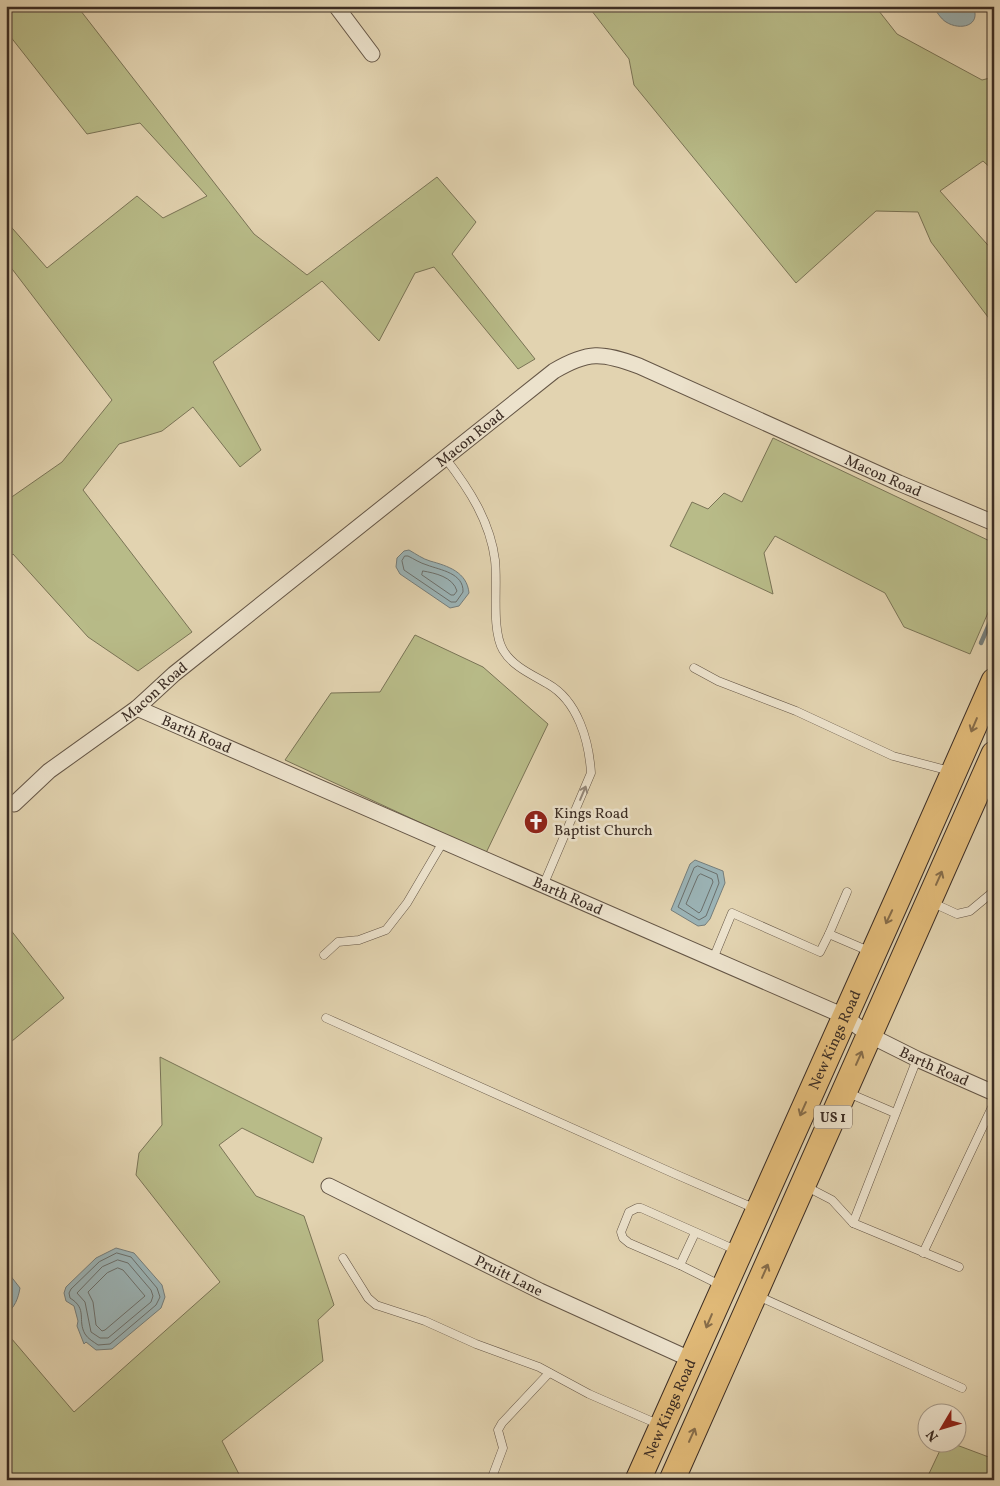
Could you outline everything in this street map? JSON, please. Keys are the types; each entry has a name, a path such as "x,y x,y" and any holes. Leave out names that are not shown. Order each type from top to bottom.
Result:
{"highway":[{"name":"New Kings Road","path":"638,1480 994,680"},
{"name":"New Kings Road","path":"672,1480 994,754"}],"street":[{"path":"336,6 372,54"},
{"name":"Macon Road","path":"14,804 49,771 137,708 174,674 554,371 571,362 591,355 604,355 639,366 899,483 994,523"},
{"name":"Barth Road","path":"137,708 844,1016 869,1035 917,1059 994,1093"},
{"name":"Pruitt Lane","path":"329,1186 540,1291 692,1360"}],"lane":[{"path":"446,459 468,487 482,513 490,536 495,560 498,637 504,651 512,661 529,674 551,685 565,698 579,720 586,739 592,773 543,886"},
{"path":"694,668 718,681 796,711 893,756 954,772"},
{"path":"324,955 338,942 359,940 386,930 407,903 443,842"},
{"path":"929,901 958,914 970,911 994,891"},
{"path":"713,959 732,913 820,952 847,892"},
{"path":"829,934 872,952"},
{"path":"326,1018 675,1174 758,1209"},
{"path":"853,1224 917,1059"},
{"path":"844,1091 896,1113"},
{"path":"923,1253 994,1103"},
{"path":"802,1186 832,1200 853,1224 959,1267"},
{"path":"724,1287 623,1238 621,1232 629,1212 636,1208 641,1208 739,1251"},
{"path":"680,1265 695,1233"},
{"path":"343,1258 368,1298 376,1305 425,1320 476,1344 539,1368 589,1394 662,1426"},
{"path":"754,1294 962,1388"},
{"path":"491,1480 503,1448 498,1430 502,1423 550,1373"}],"green space":[{"path":"7,6 77,6 254,234 307,275 437,177 476,222 452,254 535,359 518,369 434,267 415,273 379,341 322,281 213,362 261,450 240,467 193,407 162,431 119,444 83,490 192,632 138,671 88,637 13,554 6,561 6,501 62,462 112,400 6,261 6,221 47,268 137,196 163,218 207,196 140,123 87,134 6,31"},
{"path":"588,6 875,6 897,34 982,80 994,77 994,171 983,161 940,191 994,252 994,325 931,242 918,212 876,211 796,283 634,85 629,59"},
{"path":"773,438 994,543 994,599 970,654 904,627 885,593 775,536 764,553 773,594 670,546 692,502 708,509 724,493 742,502"},
{"path":"415,635 483,667 548,724 486,853 285,760 331,693 380,692"},
{"path":"6,924 64,998 6,1046"},
{"path":"160,1057 322,1138 313,1163 242,1128 219,1145 256,1196 304,1216 334,1305 318,1320 323,1361 222,1441 242,1480 6,1480 6,1342 11,1338 74,1412 220,1282 136,1175 139,1153 162,1125"},
{"path":"968,1449 994,1459 994,1480 926,1480 938,1454 968,1454"}],"water":[{"path":"933,6 973,6 975,18 968,25 952,25 942,19"},
{"path":"409,550 425,559 450,568 461,575 465,580 469,593 459,606 450,608 400,574 396,567 397,558 404,551"},
{"path":"695,860 723,871 725,883 710,919 705,925 698,926 671,910 690,864"},
{"path":"116,1248 134,1253 162,1285 165,1297 161,1308 112,1349 96,1350 86,1342 84,1344 77,1326 78,1321 74,1306 66,1301 64,1293 66,1287 96,1258"},
{"path":"6,1270 20,1288 16,1302 6,1314"}],"waterway":[{"path":"981,643 994,613"}],"place":[{"name":"Kings Road Baptist Church","path":"536,822"}]}
